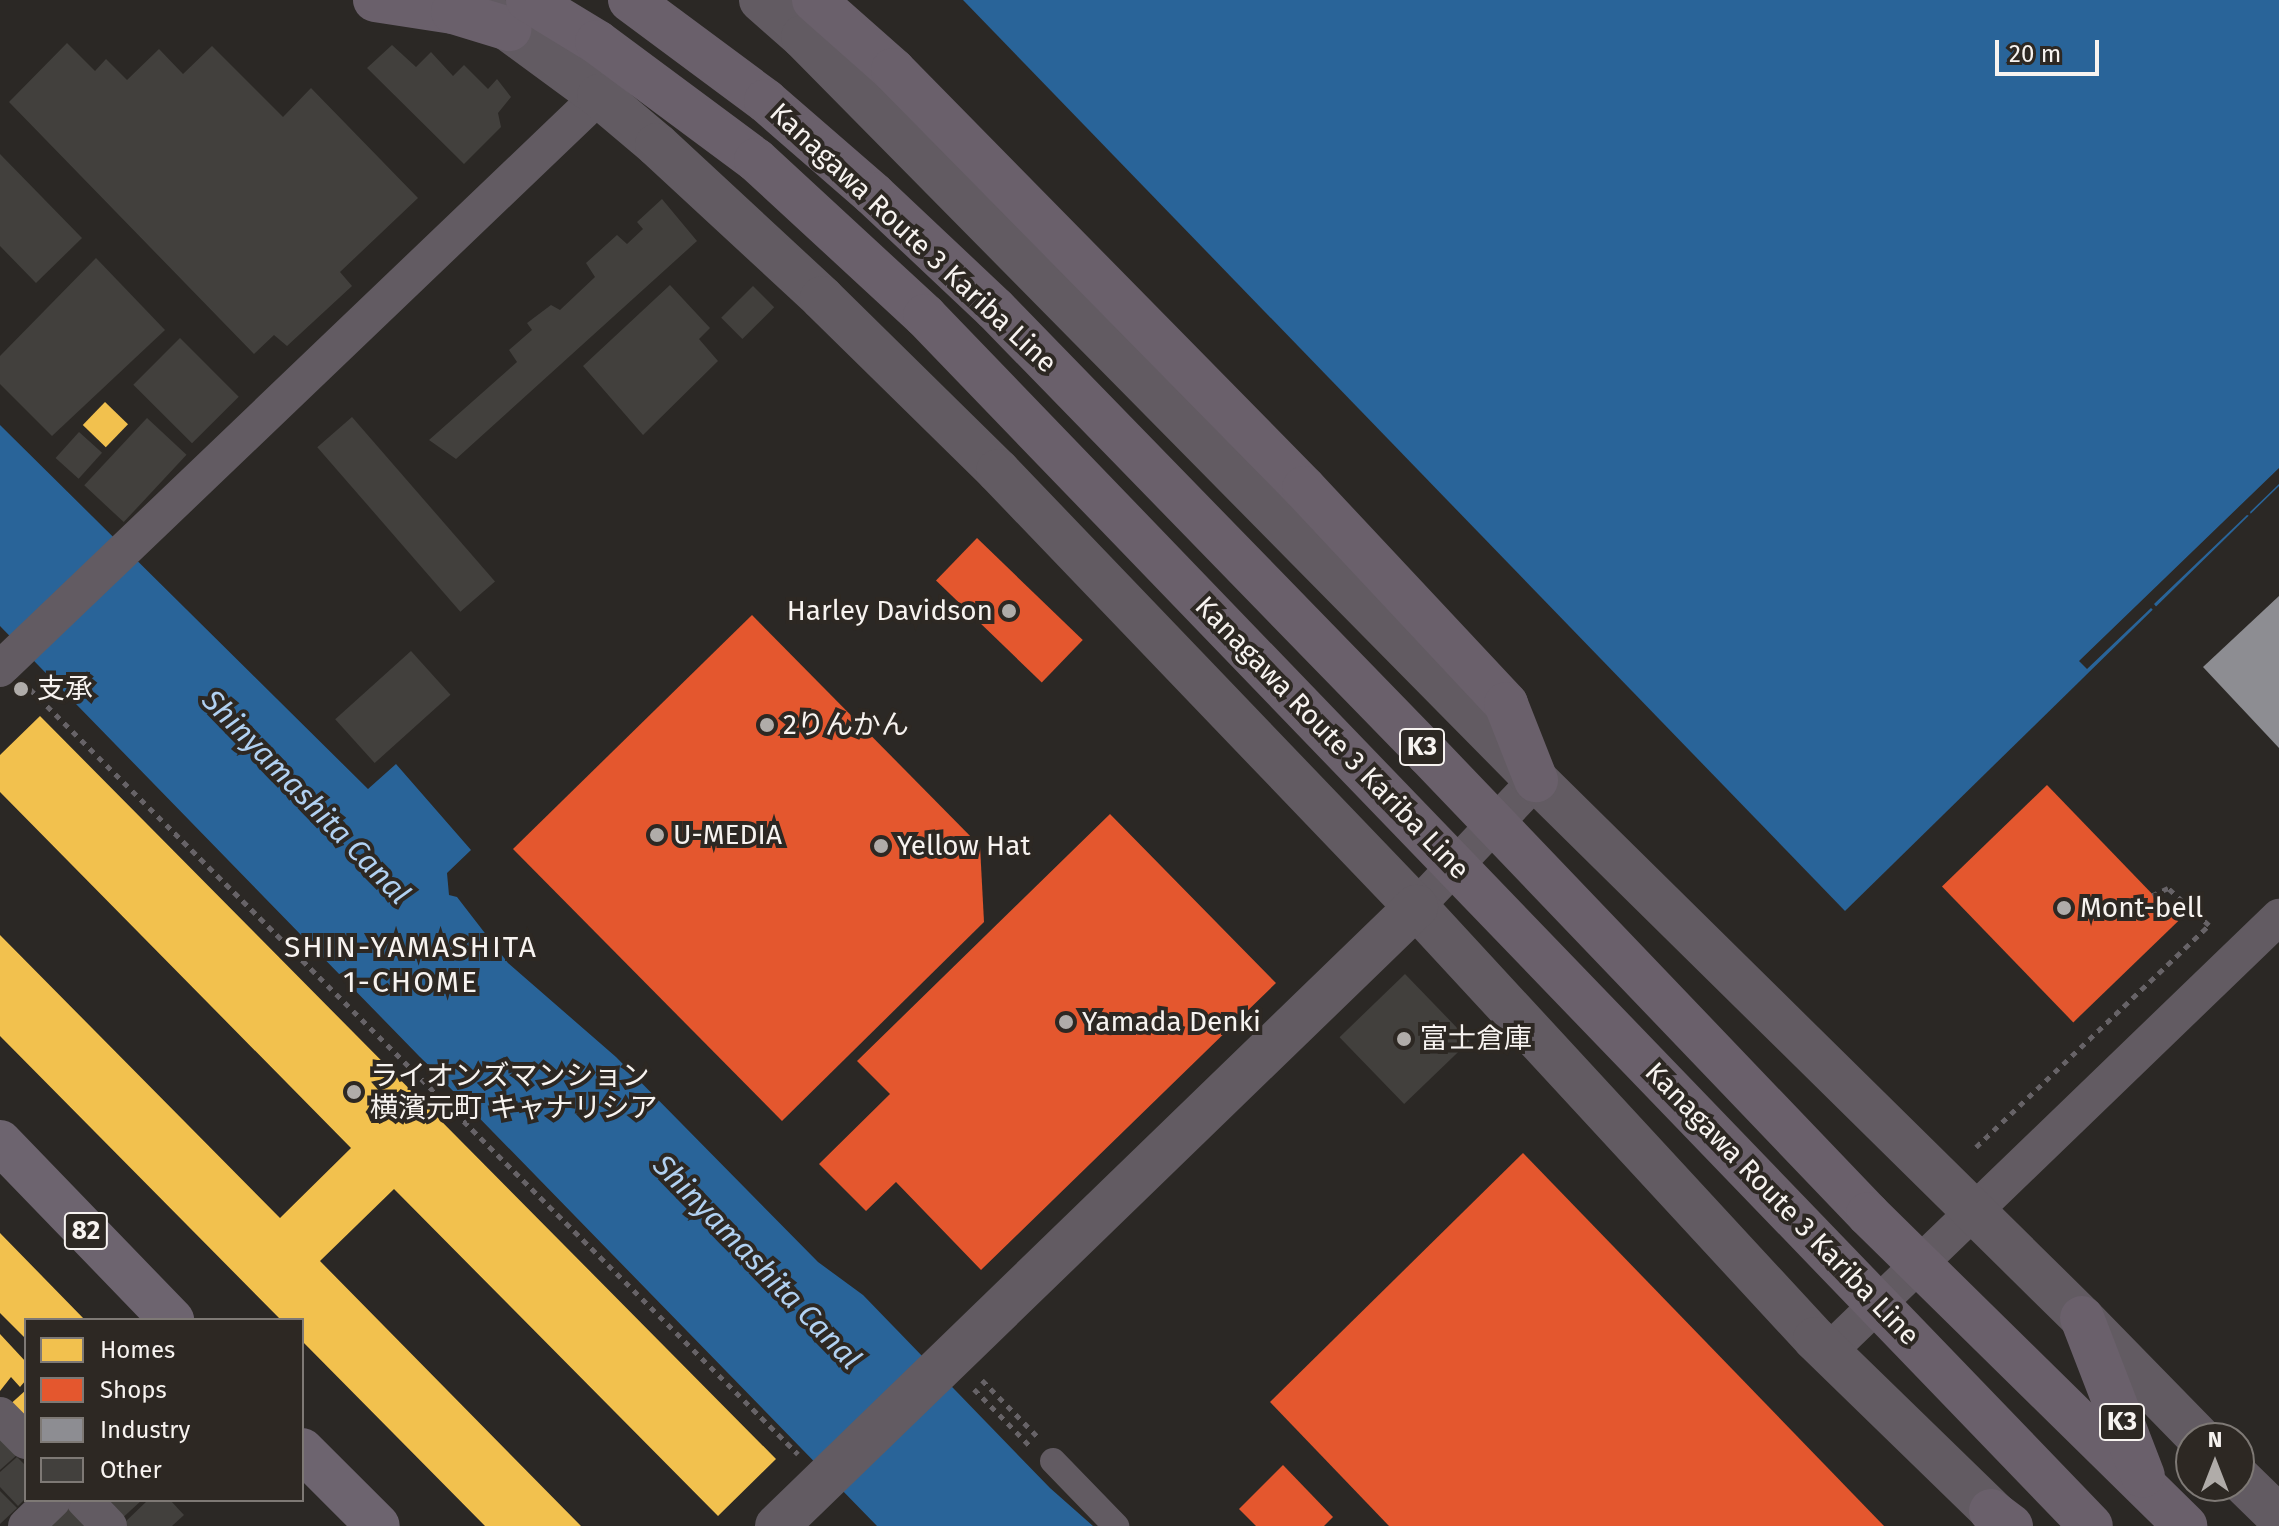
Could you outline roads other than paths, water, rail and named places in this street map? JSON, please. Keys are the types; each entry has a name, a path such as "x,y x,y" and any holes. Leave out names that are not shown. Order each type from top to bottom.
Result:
{"highway":[{"name":"Kanagawa Route 3 Kariba Line","path":"375,0 453,12 519,14 597,42 756,160 925,316 2091,1526"},
{"name":"Kanagawa Route 3 Kariba Line","path":"630,0 766,101 873,194 995,309 1439,765 1868,1214 2185,1526"},
{"path":"814,0 893,70 1304,488 1506,704 1536,780"},
{"name":"K3","path":"2082,1318 2161,1526"},
{"name":"K3","path":"1966,1395 2061,1526"}],"main road":[{"name":"82","path":"0,1142 170,1318"},
{"path":"304,1452 378,1526"}],"street":[{"path":"469,0 519,14 599,96 657,145 822,298 987,460 1416,907 1828,1352 2003,1521"},
{"path":"761,0 803,37 1536,780 2082,1318 2183,1422"},
{"path":"3,665 599,96"},
{"path":"777,1526 833,1471 963,1378 1536,780"},
{"path":"1828,1352 2279,917"},
{"path":"0,1415 24,1439"},
{"path":"1050,1454 1116,1526"},
{"path":"2255,1494 2279,1517"},
{"path":"26,1526 51,1502"},
{"path":"86,1502 109,1526"}],"water":[{"path":"963,0 2279,0 2279,486 1845,911"},
{"name":"Shinyamashita Canal","path":"0,425 368,789 396,764 471,850 447,873 449,895 457,897 508,963 616,1057 818,1262 863,1295 1050,1488 1093,1526 877,1526 0,626"}],"place":[{"name":"Harley Davidson","path":"1009,611"},
{"name":"支承","path":"21,689"},
{"name":"2りんかん","path":"767,725"},
{"name":"U-MEDIA","path":"657,835"},
{"name":"Yellow Hat","path":"881,846"},
{"name":"Mont-bell","path":"2064,908"},
{"name":"Yamada Denki","path":"1066,1022"},
{"name":"富士倉庫","path":"1404,1039"},
{"name":"ライオンズマンション 横濱元町 キャナリシア","path":"354,1092"}],"district":[{"name":"SHIN-YAMASHITA 1-CHOME","path":"411,964"}]}
